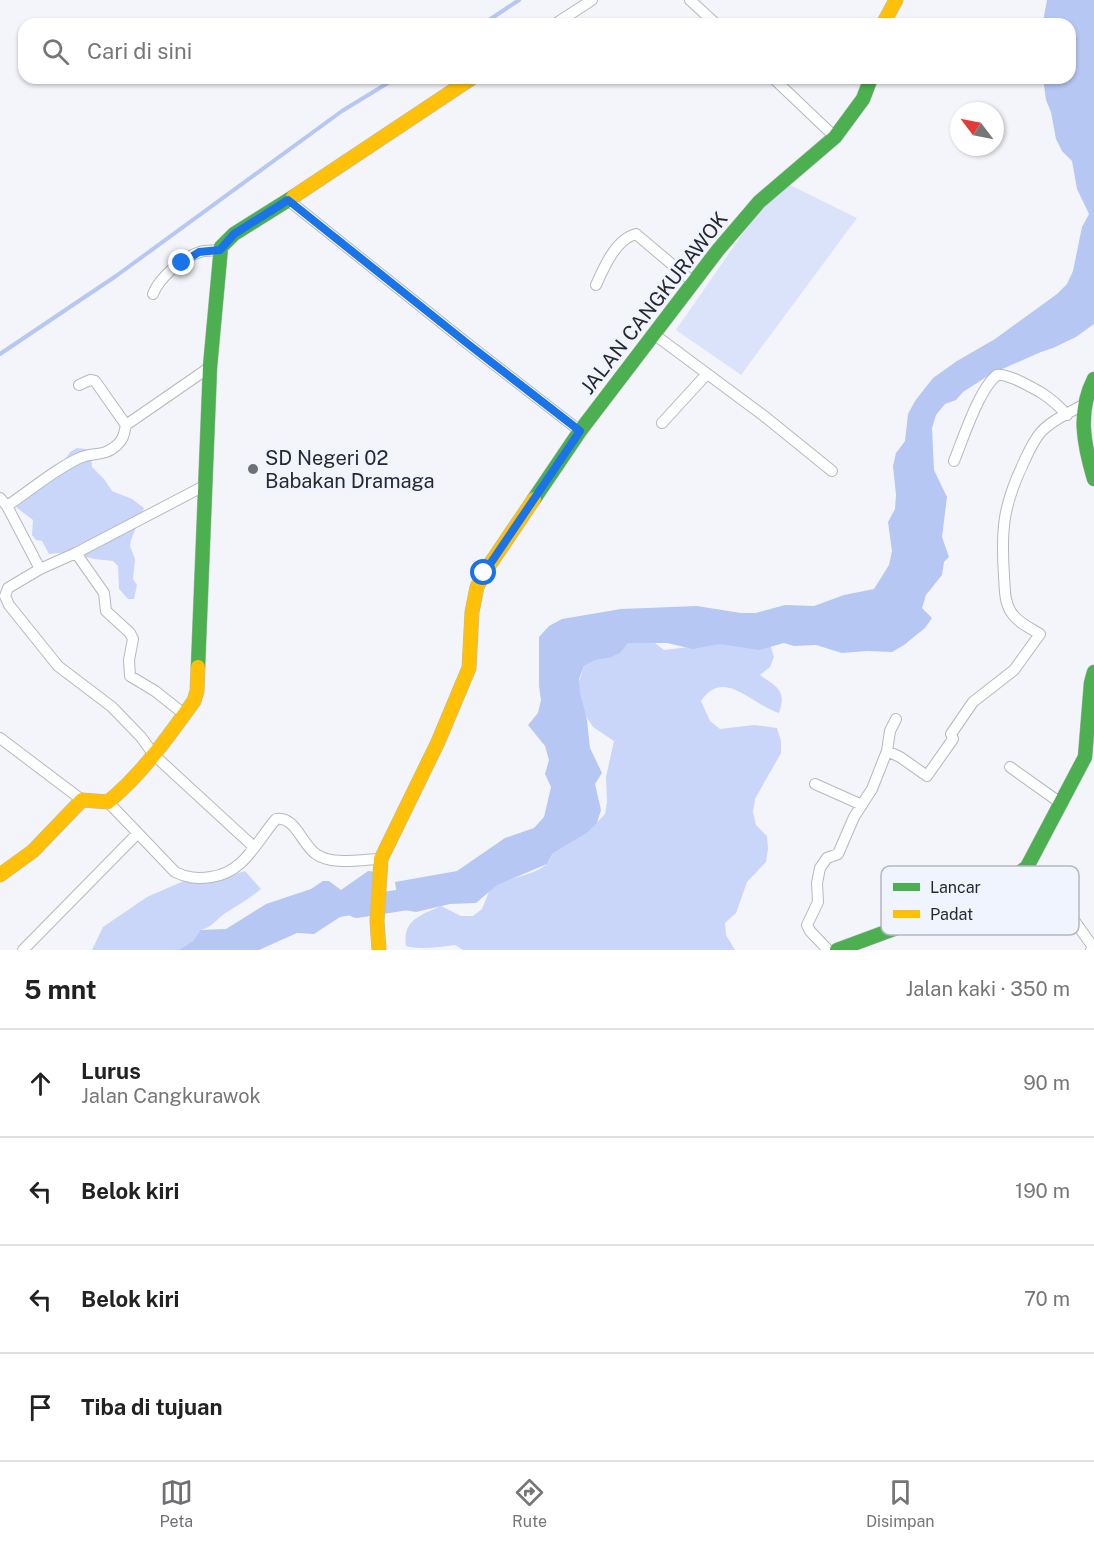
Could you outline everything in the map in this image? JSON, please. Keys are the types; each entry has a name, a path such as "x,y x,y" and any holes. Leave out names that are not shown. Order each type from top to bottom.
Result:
{"street":[{"path":"564,18 592,0"},
{"path":"690,0 710,18"},
{"path":"886,18 896,0"},
{"path":"108,802 154,755 194,701 197,691 210,367 220,250 234,234 463,84"},
{"path":"779,84 835,136"},
{"name":"JALAN CANGKURAWOK","path":"380,865 438,742 469,668 472,612 480,580 580,431 718,250 759,202 835,136 863,99 869,84"},
{"path":"288,200 580,431"},
{"path":"596,285 605,265 622,242 633,234 636,234 694,283"},
{"path":"153,294 160,281 199,252 220,250"},
{"path":"655,335 764,416 832,471"},
{"path":"126,425 210,367"},
{"path":"662,423 706,375"},
{"path":"954,461 971,418 987,387 997,375 1006,375 1042,392 1053,399 1066,415"},
{"path":"1094,379 1088,388 1083,405 1084,436 1094,479"},
{"path":"40,569 4,502 84,457 96,456 114,448 124,438 126,425 95,381 90,380 79,385"},
{"path":"887,751 900,757 927,776 949,746 953,739 951,734 973,702 1014,670 1040,634 1015,618 1009,609 1005,595 1001,543 1004,521 1010,494 1032,444 1052,423 1083,405"},
{"path":"204,486 76,553 40,569 8,588 5,596 9,605 58,666 111,707 141,737 154,755 254,847"},
{"path":"76,553 104,593 106,611 130,633 133,639 129,660 130,676 155,691 184,714"},
{"path":"1028,866 1062,804 1084,757 1094,672"},
{"path":"828,950 807,925 818,902 817,883 820,868 827,858 838,855 849,825 872,789 887,751 890,731 896,719"},
{"path":"0,738 82,800 108,802 175,872 187,878 225,876 238,867 276,819 283,818 289,820 307,848 318,856 380,865 379,950"},
{"path":"1010,767 1062,804"},
{"path":"815,784 862,805"},
{"path":"0,875 33,851 82,800"},
{"path":"23,950 137,834"},
{"path":"1079,928 1093,947 1091,950"},
{"path":"837,950 881,934"}],"shaded area":[{"path":"1047,0 1094,0 1094,324 1076,337 991,374 963,392 956,400 945,404 936,415 932,428 934,470 947,497 942,537 949,557 944,562 942,575 926,595 922,608 932,618 925,628 892,652 842,653 816,645 794,646 784,643 759,650 720,644 693,649 667,643 628,643 620,653 584,666 579,679 580,693 587,720 590,748 602,773 595,784 601,810 597,823 588,832 553,853 547,864 497,885 476,903 450,904 416,912 399,909 395,882 457,871 505,838 534,828 544,817 551,787 545,774 549,760 545,746 528,725 538,713 541,700 539,637 549,626 562,619 621,609 697,606 756,613 785,605 814,606 844,595 874,589 889,565 892,551 888,522 895,509 896,495 893,466 896,453 905,441 908,414 915,401 933,378 995,339 1057,294 1067,284 1073,271 1082,227 1089,214 1077,189 1072,161 1062,151 1056,139 1044,84 1076,84 1076,18 1044,18"},
{"path":"786,183 857,218 741,375 676,330 754,217"},
{"path":"77,448 91,452 92,467 112,491 132,499 144,508 130,546 135,559 133,579 137,585 134,599 128,599 119,589 118,566 113,561 94,559 70,552 49,554 42,541 36,540 32,535 33,520 17,508 16,501 62,464 70,452"},
{"path":"714,638 769,641 774,657 770,667 760,675 776,686 782,699 779,713 728,687 719,687 710,691 701,701 710,721 720,729 754,725 777,728 781,741 781,753 755,799 753,812 756,825 767,836 766,862 747,882 736,913 725,923 726,935 735,950 463,950 455,945 423,948 406,946 407,930 410,924 420,916 441,906 461,916 473,916 482,909 492,884 542,868 550,859 556,841 588,832 605,814 606,777 614,741 593,727 574,698 584,666 596,660 609,658 628,643 655,643 664,650 706,645"},
{"path":"245,871 261,889 210,926 200,930 193,941 178,950 92,950 103,927 147,897 200,874 218,879"},
{"path":"368,871 378,872 375,911 340,917 314,934 297,933 259,950 178,950 193,941 200,930 226,929 266,904 311,889 323,881 329,881 341,890"}],"waterway":[{"path":"492,18 519,0"},
{"path":"0,354 116,276 342,111 386,84"},
{"path":"357,907 428,896"}],"traffic: fast":[{"path":"534,499 580,431 718,250 759,202 835,137 863,99 869,84"},
{"path":"198,667 210,367 221,247 234,234 293,197"},
{"path":"1094,379 1085,404 1084,416 1087,454 1094,479"},
{"path":"1028,866 1085,757 1091,683 1094,672"},
{"path":"837,950 881,934"}],"traffic: slow":[{"path":"886,18 896,0"},
{"path":"293,197 463,84"},
{"path":"379,950 377,921 381,859 438,742 469,668 472,612 477,587 534,499"},
{"path":"0,875 33,851 82,800 108,802 133,779 194,701 197,691 198,667"}],"place":[{"name":"SD Negeri 02 Babakan Dramaga","path":"253,469"}],"route":[{"path":"182,263 199,252 220,250 226,240 234,234 288,200 580,431 484,573"}]}
